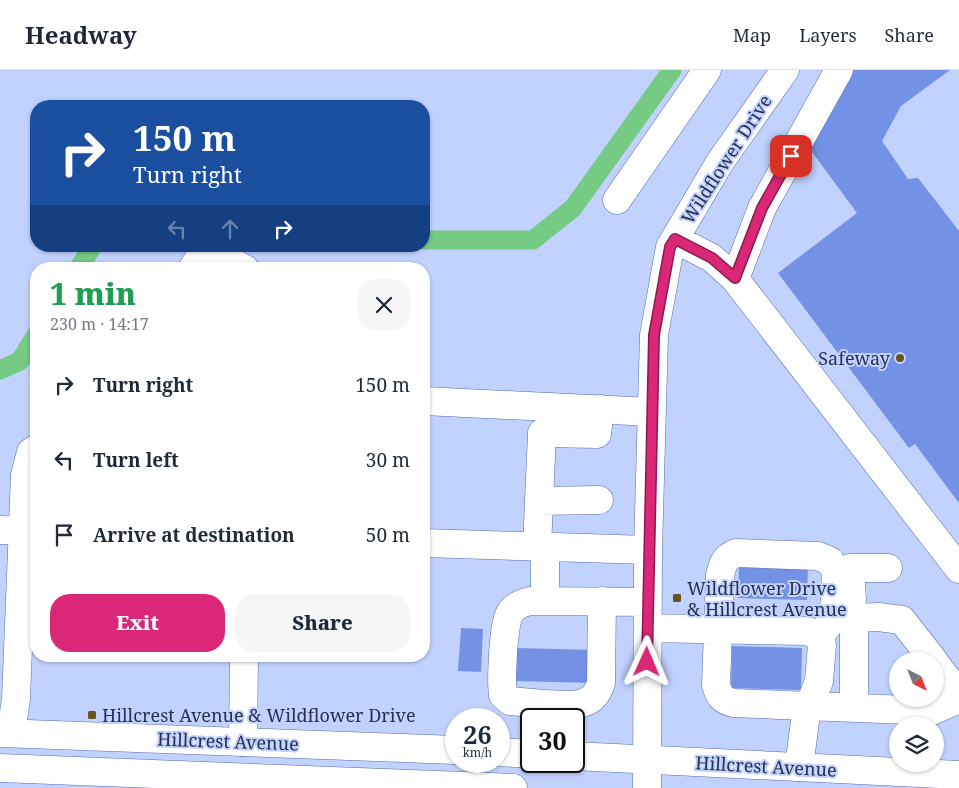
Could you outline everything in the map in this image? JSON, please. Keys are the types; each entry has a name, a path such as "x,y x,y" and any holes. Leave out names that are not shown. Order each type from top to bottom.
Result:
{"main road":[{"path":"617,200 707,70"},
{"name":"Wildflower Drive","path":"647,788 648,550 654,335 670,247 720,162 785,70"},
{"path":"735,278 762,208 839,70"},
{"path":"675,239 712,258 735,278 959,569"},
{"path":"197,262 206,253 221,256 232,262"},
{"path":"430,401 652,412"},
{"path":"545,600 540,500 542,433 597,434 600,409"},
{"path":"4,737 16,699 20,530 25,475 30,459"},
{"path":"540,500 599,500"},
{"path":"430,543 648,550"},
{"path":"819,637 830,623 834,613 836,572 830,561 818,556 736,553 730,555 722,567 717,629 716,685 718,694 722,699 734,703 932,711 959,699"},
{"path":"854,708 854,618 850,568 888,568"},
{"path":"533,708 505,698 503,689 508,617 510,611 520,604 545,600 602,601 648,615 717,629 808,631 819,637 822,645 819,681 808,706 802,731 799,767"},
{"path":"559,708 588,702 599,691 602,683 602,601"},
{"path":"854,618 878,616 902,620 926,652"},
{"path":"243,742 244,662"},
{"path":"944,675 959,694"},
{"name":"Hillcrest Avenue","path":"4,737 243,742 445,750"},
{"name":"Hillcrest Avenue","path":"585,757 959,774"},
{"name":"Hillcrest Avenue","path":"0,768 177,781 513,788"}],"building":[{"name":"Safeway","path":"845,70 950,70 901,106 882,141 908,179 918,178 959,231 959,503 915,444 909,448 778,273 857,213 809,148"},
{"path":"739,564 808,564 807,600 738,598"},
{"path":"461,628 483,629 481,672 458,671"},
{"path":"732,646 802,648 801,690 731,688"},
{"path":"516,648 594,650 593,683 515,681"}],"waterway":[{"path":"430,240 533,240 573,208 672,70"},
{"path":"83,262 89,252"},
{"path":"0,370 20,361 30,345"}],"place":[{"name":"Safeway","path":"900,358"},
{"name":"Wildflower Drive & Hillcrest Avenue","path":"677,598"},
{"name":"Hillcrest Avenue & Wildflower Drive","path":"92,715"}],"route":[{"path":"647,662 654,335 670,247 675,239 712,258 735,278 762,208 791,156"}]}
